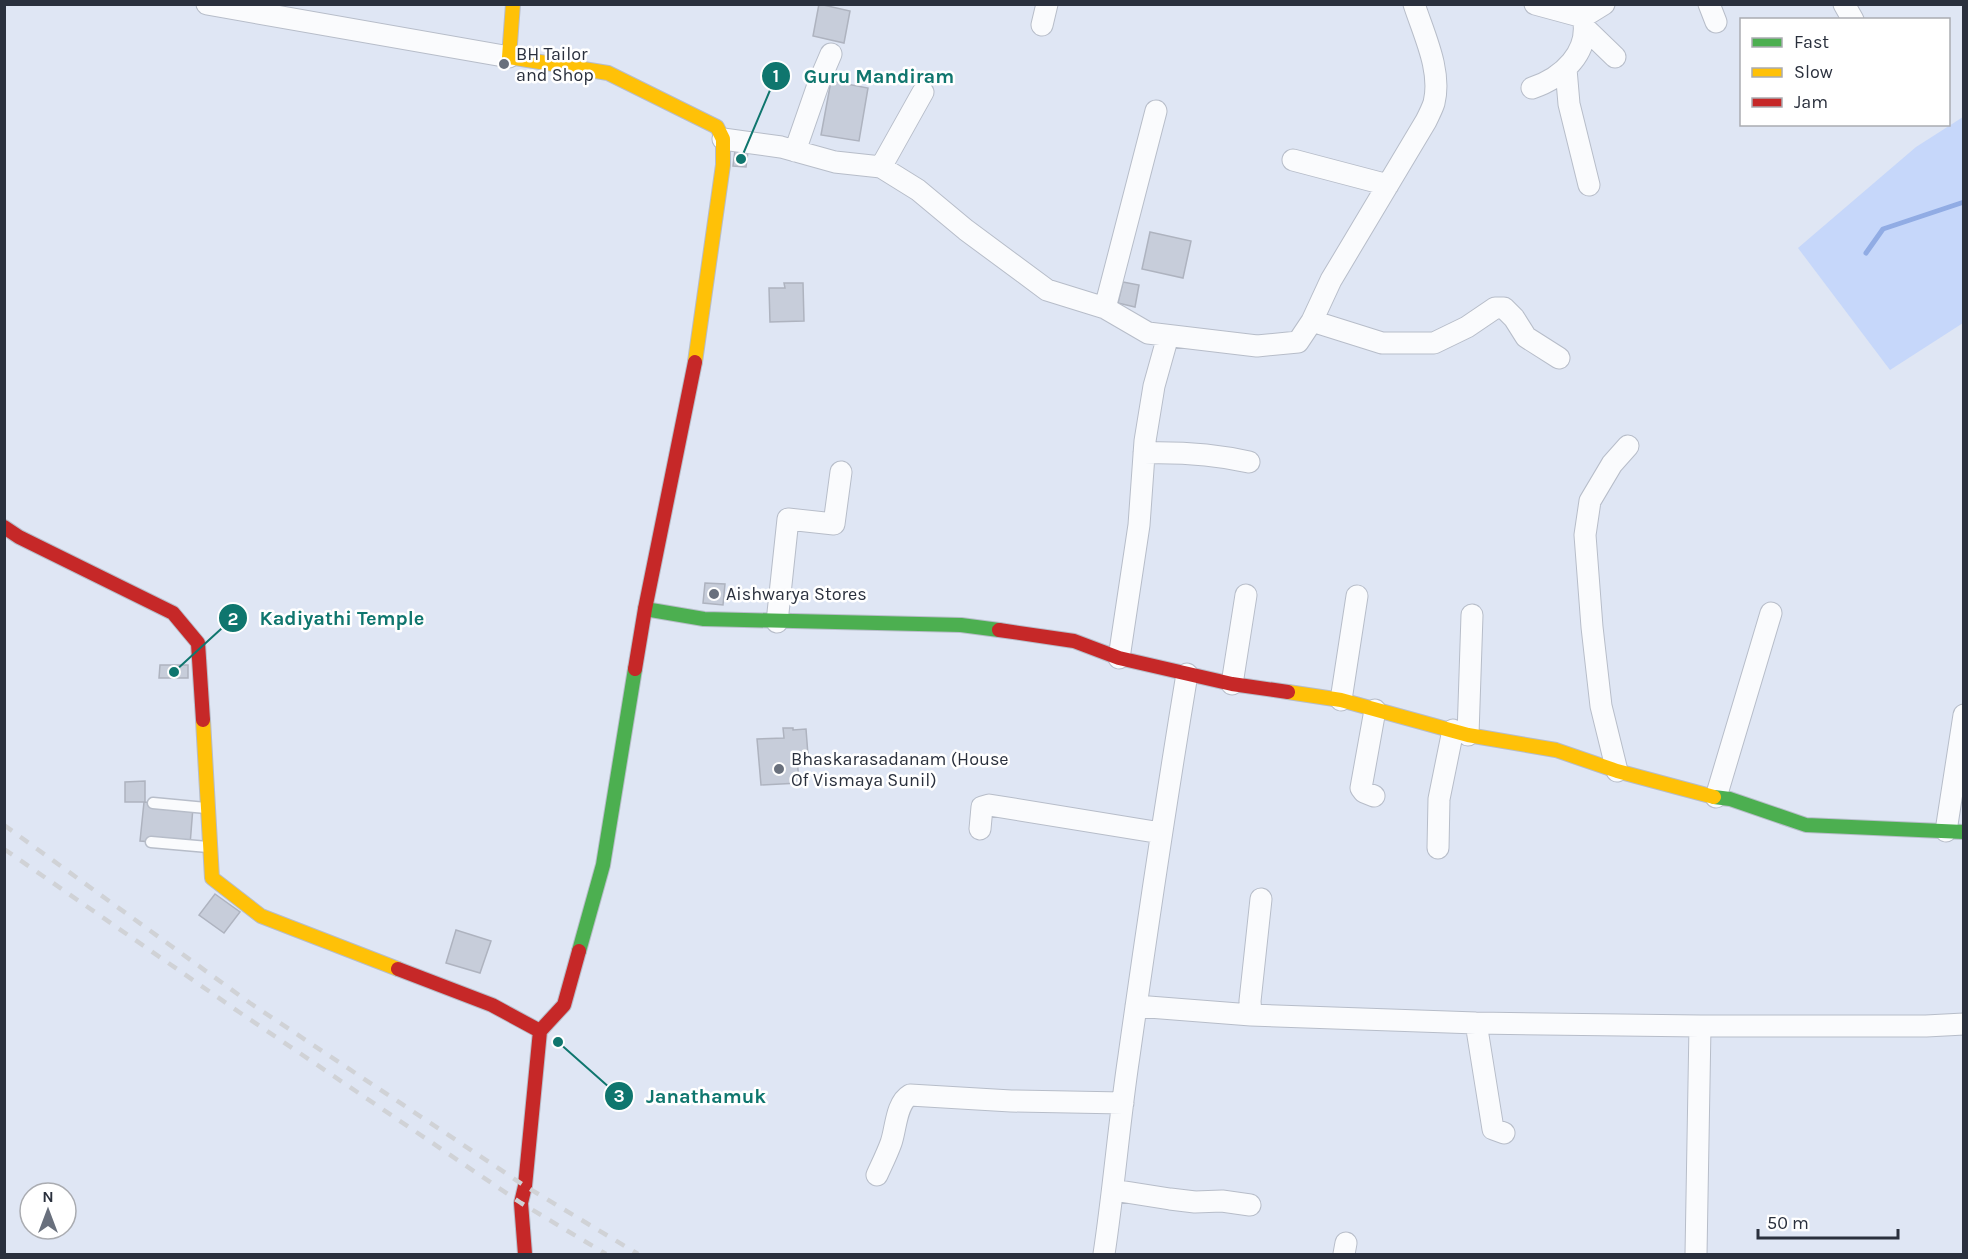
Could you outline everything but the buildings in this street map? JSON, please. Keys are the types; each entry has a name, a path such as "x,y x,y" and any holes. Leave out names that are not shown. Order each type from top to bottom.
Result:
{"main road":[{"path":"513,4 509,57 608,73 717,127 723,139 723,165 692,380 645,609 603,865 564,1005 540,1030 525,1186 521,1203 525,1254"},
{"path":"4,527 19,537 173,613 198,643 212,878 261,916 492,1005 540,1030"},
{"path":"645,609 704,619 961,625 1074,641 1119,658 1187,674 1232,684 1341,700 1461,733 1556,750 1617,771 1730,799 1806,825 1955,832"}],"street":[{"path":"207,4 509,57"},
{"path":"723,139 781,147 835,162 881,167 918,190 966,230 1047,290 1105,308 1148,333 1257,346 1298,342 1312,321 1331,280 1426,121 1434,102 1434,67 1414,4"},
{"path":"1535,4 1584,23 1615,57"},
{"path":"1532,88 1559,75 1566,69 1582,44 1584,23 1604,4"},
{"path":"1844,4 1852,18"},
{"path":"795,151 831,54"},
{"path":"1566,69 1569,104 1589,185"},
{"path":"881,167 923,92"},
{"path":"1105,308 1156,111"},
{"path":"1293,160 1388,185"},
{"path":"1312,321 1382,343 1434,343 1467,327 1495,308 1504,308 1514,318 1526,337 1559,358"},
{"path":"1119,658 1139,525 1144,453 1154,386 1168,336"},
{"path":"1617,771 1601,706 1585,535 1590,501 1612,464 1629,446"},
{"path":"1144,453 1183,452 1249,462"},
{"path":"777,622 788,519 834,525 842,472"},
{"path":"1232,684 1246,595"},
{"path":"1341,700 1357,596"},
{"path":"1716,797 1771,613"},
{"path":"1438,848 1439,799 1461,733 1472,615"},
{"path":"1104,1254 1136,1006 1187,674"},
{"path":"1374,796 1364,792 1361,788 1375,710"},
{"path":"1955,832 1964,715"},
{"path":"980,829 982,807 989,805 1161,833"},
{"path":"1251,1015 1250,1001 1261,899"},
{"path":"1136,1006 1251,1015 1476,1023 1700,1026 1964,1024"},
{"path":"1476,1023 1493,1129 1504,1133"},
{"path":"1696,1254 1700,1026"},
{"path":"878,1175 891,1143 902,1105 905,1098 910,1095 1011,1101 1123,1103"},
{"path":"1113,1190 1194,1202 1222,1201 1250,1205"}],"lane":[{"path":"153,803 208,808"},
{"path":"151,842 210,847"}],"shaded area":[{"path":"1963,117 1963,323 1890,370 1798,248 1916,147"}],"waterway":[{"path":"1866,253 1883,229 1964,202"}],"railway":[{"path":"4,825 250,1003 525,1186 638,1254"},
{"path":"4,849 521,1203 606,1254"}],"traffic: fast":[{"path":"645,609 704,619 961,625 999,630"},
{"path":"579,951 603,865 635,669"},
{"path":"1714,797 1730,799 1806,825 1964,832"}],"traffic: slow":[{"path":"513,4 509,57 608,73 717,127 723,139 723,165 695,362"},
{"path":"1288,692 1341,700 1468,735 1556,750 1617,771 1714,797"},
{"path":"203,720 212,878 261,916 398,969"}],"traffic: jam":[{"path":"635,669 695,362"},
{"path":"4,527 19,537 173,613 198,643 203,720"},
{"path":"999,630 1074,641 1119,658 1232,684 1288,692"},
{"path":"540,1031 564,1005 579,951"},
{"path":"398,969 492,1005 540,1031 525,1186 521,1203 525,1254"}],"place":[{"name":"BH Tailor and Shop","path":"504,64"},
{"name":"Guru Mandiram","path":"741,159"},
{"name":"Aishwarya Stores","path":"714,594"},
{"name":"Kadiyathi Temple","path":"174,672"},
{"name":"Bhaskarasadanam (House Of Vismaya Sunil)","path":"779,769"},
{"name":"Janathamuk","path":"558,1042"}]}
